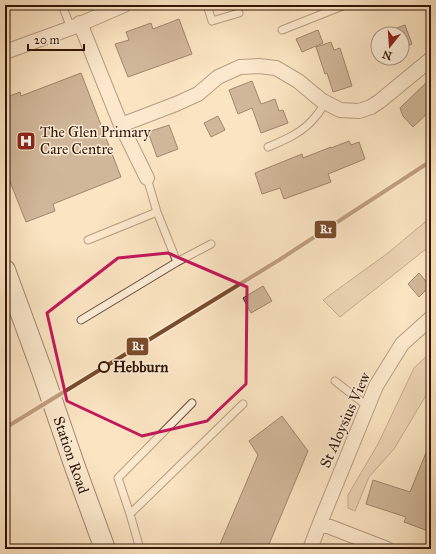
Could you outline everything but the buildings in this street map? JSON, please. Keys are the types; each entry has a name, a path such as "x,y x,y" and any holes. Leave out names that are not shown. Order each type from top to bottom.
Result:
{"main road":[{"name":"Station Road","path":"5,270 105,549"}],"street":[{"path":"5,52 76,26 124,5"},
{"path":"76,26 146,178"},
{"path":"121,125 198,94 218,78 240,67 259,66 276,68 298,81 325,103 340,110 359,111 371,107 380,101 431,59"},
{"name":"St Aloysius View","path":"310,549 376,386 402,344 431,318"},
{"path":"320,522 387,549"}],"lane":[{"path":"62,5 76,26"},
{"path":"208,5 212,21 239,12"},
{"path":"282,30 345,5"},
{"path":"268,147 286,139 306,127 325,103"},
{"path":"146,178 177,262"},
{"path":"88,240 158,212"},
{"path":"81,320 177,262 211,244"},
{"path":"335,381 367,406"},
{"path":"140,549 118,478 192,403"},
{"path":"130,514 243,404"}],"highlighted area":[{"path":"168,253 247,287 246,384 207,421 142,436 67,401 47,313 118,258"}],"shaded area":[{"path":"431,217 431,245 340,317 323,300 388,253"},
{"path":"431,352 431,387 394,449 369,477 355,511 348,508 348,495 378,444 414,368"}],"transit line":[{"name":"R1","path":"5,428 279,260 431,161"}],"place":[{"name":"The Glen Primary Care Centre","path":"26,141"},
{"name":"Hebburn","path":"104,367"}]}
